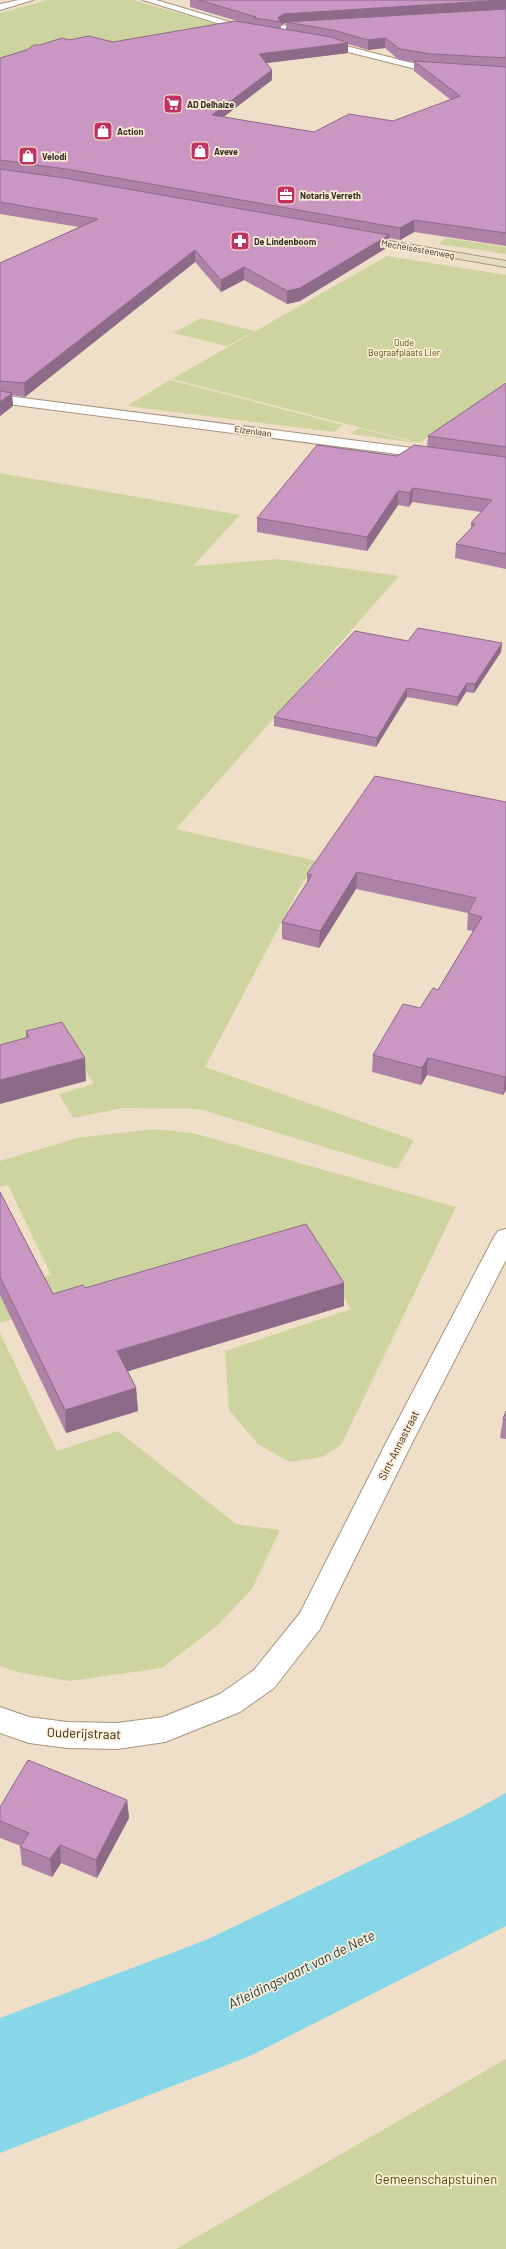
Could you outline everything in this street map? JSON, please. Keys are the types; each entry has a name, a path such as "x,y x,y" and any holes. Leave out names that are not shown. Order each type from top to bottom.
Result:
{"street":[{"path":"0,7 29,0"},
{"path":"147,0 248,30 284,37"},
{"path":"248,30 326,25"},
{"path":"311,41 349,48 398,64 430,69 452,70"},
{"name":"Mechelsesteenweg","path":"345,237 506,264"},
{"name":"Elzenlaan","path":"0,399 452,458"},
{"name":"Sint-Annastraat","path":"287,1652 310,1621 400,1441 506,1237"},
{"name":"Ouderijstraat","path":"0,1720 29,1730 67,1736 117,1736 165,1729 230,1703 264,1679 287,1652"}],"green space":[{"path":"48,0 133,0 237,30 23,58 0,57 0,13"},
{"path":"446,238 506,247 506,254 439,244"},
{"name":"Oude Begraafplaats Lier","path":"387,256 506,275 506,382 420,443 172,379"},
{"path":"201,318 255,331 227,346 173,333"},
{"path":"170,380 343,425 334,432 127,406"},
{"path":"359,428 417,443 351,434"},
{"path":"0,473 240,515 193,566 278,559 399,576 176,829 317,861 299,889 205,1067 414,1140 397,1169 199,1109 123,1108 73,1118 59,1094 94,1084 66,1040 0,1063"},
{"path":"153,1129 193,1133 456,1207 341,1445 322,1457 289,1462 258,1444 229,1410 225,1351 351,1309 303,1234 0,1323 0,1289 51,1275 8,1185 0,1187 0,1161 77,1138"},
{"path":"0,1333 57,1451 118,1431 236,1524 280,1530 252,1589 218,1625 162,1668 70,1681 17,1672 0,1666"},
{"name":"Gemeenschapstuinen","path":"506,2059 506,2249 176,2249"}],"water":[{"name":"Afleidingsvaart van de Nete","path":"506,1793 506,1926 250,2056 0,2153 0,2018 206,1940 464,1816"}],"building":[{"path":"199,0 504,0 283,14 278,18 281,22 254,18 256,17"},
{"path":"506,9 506,58 431,54 400,49 385,38 368,40 333,30 286,22"},
{"path":"235,21 331,37 348,43 259,54 272,70 212,115 314,132 349,114 393,121 460,96 414,61 506,67 506,233 414,220 400,228 66,169 0,160 0,58 27,50 34,45 40,45 62,38 69,40 89,36 113,42"},
{"path":"0,169 65,178 389,235 300,288 287,291 244,267 221,280 195,250 24,383 0,381 0,263 98,219 0,202"},
{"path":"506,383 506,447 428,436"},
{"path":"0,391 12,393 0,402"},
{"path":"317,445 397,456 414,445 506,457 506,554 456,544 475,524 471,523 492,500 413,488 410,493 398,491 367,537 257,518"},
{"path":"418,628 502,643 475,684 467,683 458,697 407,688 377,738 274,717 355,631 408,641"},
{"path":"375,776 506,802 505,1077 428,1058 422,1068 373,1055 403,1004 420,1008 433,988 438,990 482,917 468,913 476,898 357,872 320,931 282,922 312,875 307,874"},
{"path":"62,1022 85,1058 0,1080 0,1045 29,1037 26,1031"},
{"path":"0,1192 53,1294 83,1285 85,1288 306,1224 344,1283 117,1351 136,1388 65,1410 0,1277"},
{"path":"506,1411 506,1420 503,1419"},
{"path":"28,1760 127,1800 96,1860 60,1845 50,1859 20,1847 29,1833 0,1821 0,1807"}],"place":[{"name":"AD Delhaize","path":"173,104"},
{"name":"Action","path":"103,131"},
{"name":"Aveve","path":"200,151"},
{"name":"Velodi","path":"28,156"},
{"name":"Notaris Verreth","path":"286,195"},
{"name":"De Lindenboom","path":"240,241"}]}
